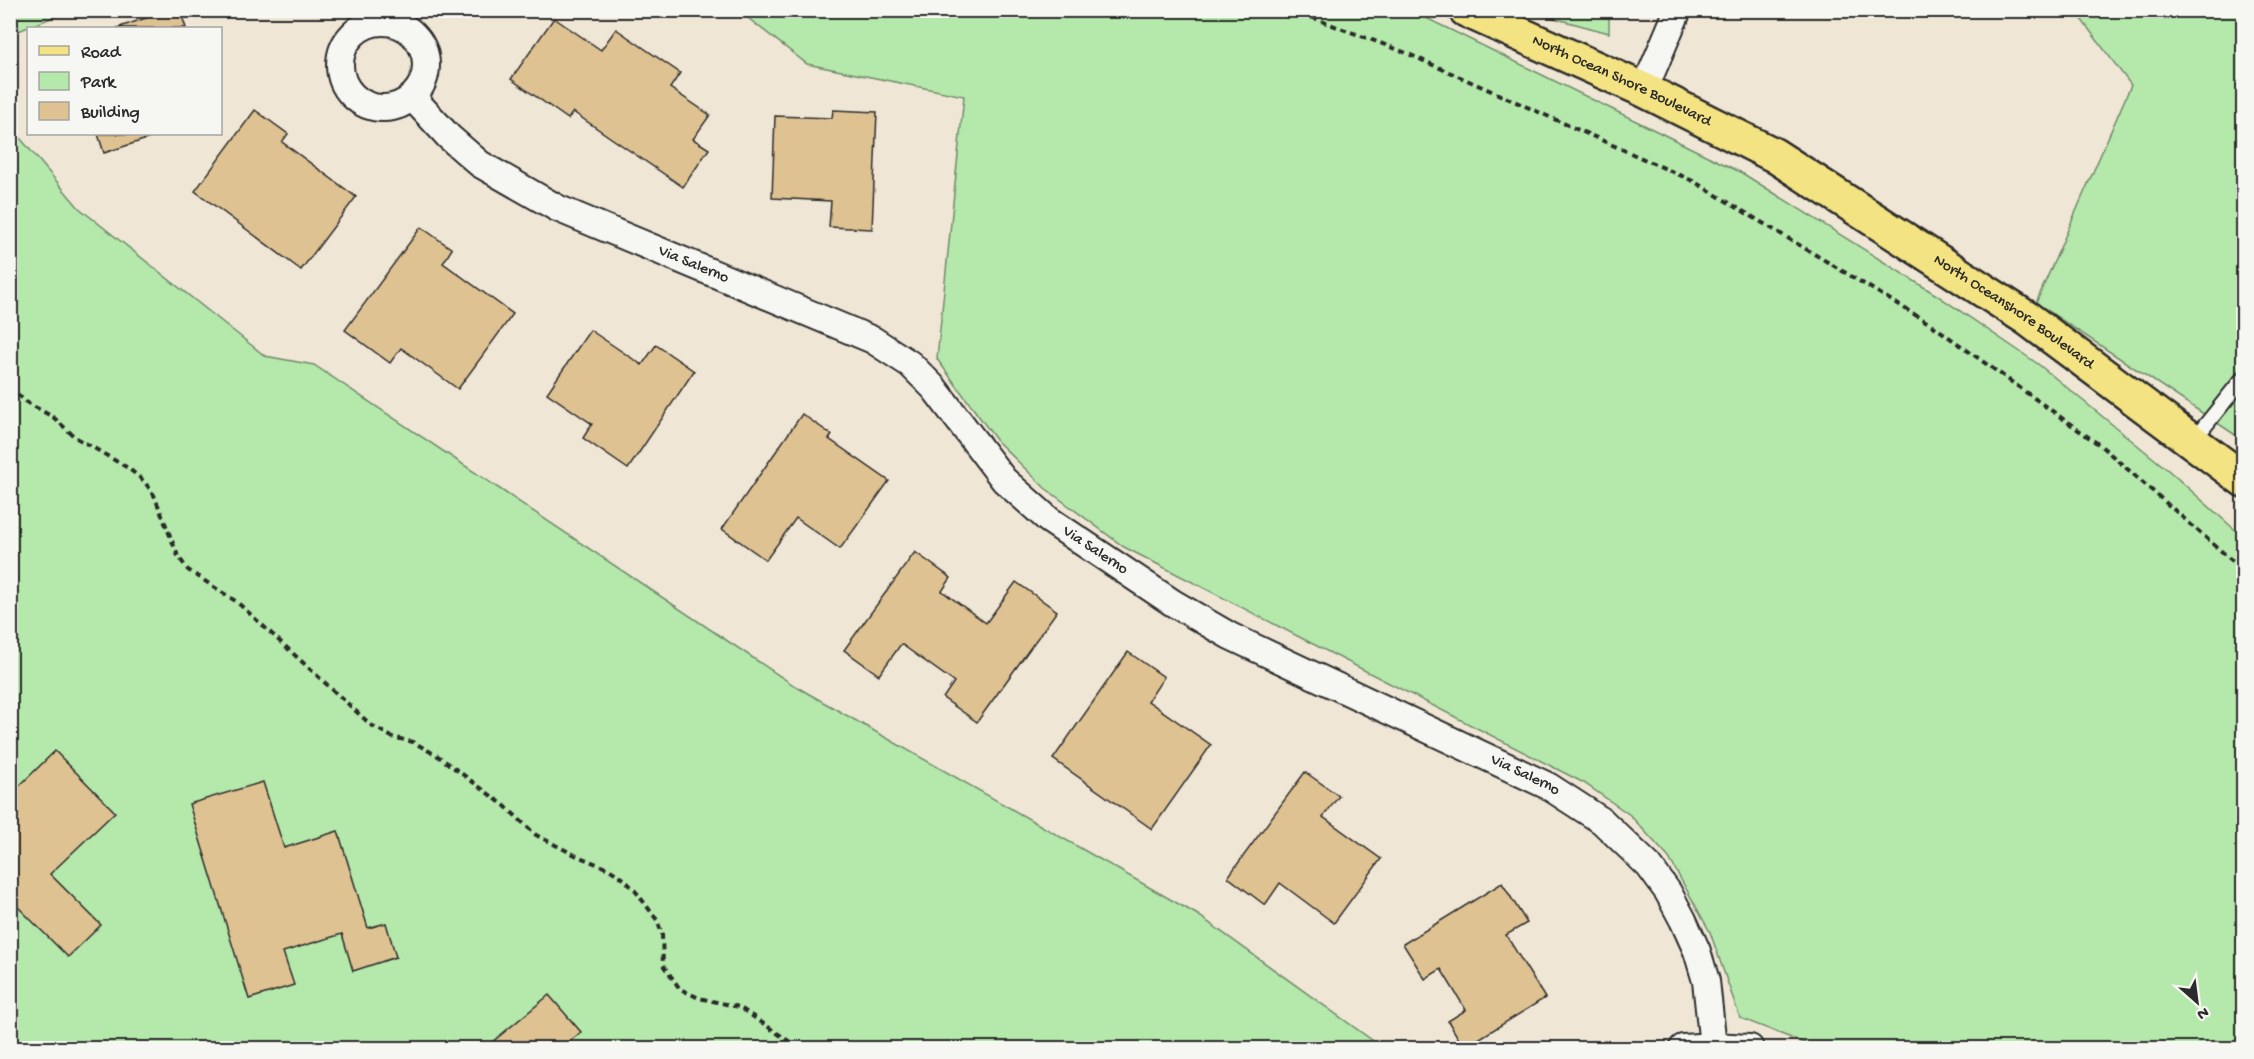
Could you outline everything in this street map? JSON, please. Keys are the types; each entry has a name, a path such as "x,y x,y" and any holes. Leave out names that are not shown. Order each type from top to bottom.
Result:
{"main road":[{"name":"North Ocean Shore Boulevard","path":"1466,10 1644,90 1774,155"},
{"name":"North Oceanshore Boulevard","path":"1774,155 2028,319 2244,480"}],"street":[{"path":"1644,90 1678,10"},
{"name":"Via Salerno","path":"411,97 449,137 480,164 556,208 873,340 910,364 934,388 978,449 1004,480 1049,520 1173,603 1230,636 1548,786 1602,821 1649,866 1668,892 1683,920 1697,951 1706,981 1713,1046"},
{"path":"1683,1048 1713,1046 1750,1048"}],"lane":[{"path":"2192,442 2244,377"}],"path":[{"path":"1292,10 1404,52 1693,181 1932,325 2101,446 2244,571"},
{"path":"10,387 26,402 53,417 75,437 128,468 144,481 154,495 178,556 188,570 237,603 370,725 392,737 413,742 438,756 505,806 536,835 609,869 624,879 657,920 662,934 663,965 680,989 699,998 739,1007 800,1048"}],"green space":[{"path":"11,10 69,10 69,11 11,34"},
{"path":"739,11 1412,11 1742,173 1938,296 2038,364 2168,470 2243,537 2243,1048 1817,1048 1740,1018 1710,932 1669,858 1630,815 1584,783 1124,547 1045,488 997,441 937,359 964,96 807,64"},
{"path":"1527,11 1609,11 1609,33 1531,12"},
{"path":"2075,11 2243,11 2243,440 2036,303 2131,85"},
{"path":"10,126 79,208 265,356 314,365 795,686 1198,915 1383,1048 11,1048"}],"building":[{"path":"169,10 180,10 186,27 120,27"},
{"path":"554,18 601,50 616,29 680,73 670,88 710,115 693,139 709,149 683,187 573,112 568,119 511,79"},
{"path":"255,110 288,134 282,142 356,197 301,270 195,191"},
{"path":"833,110 877,112 872,229 829,227 831,201 772,198 775,116 832,118"},
{"path":"98,135 159,135 104,153"},
{"path":"421,227 452,249 443,263 513,314 458,389 401,348 390,363 345,330"},
{"path":"590,330 642,365 656,345 694,371 628,469 583,438 592,424 547,393"},
{"path":"802,414 832,435 829,439 889,481 840,549 796,518 766,560 722,529"},
{"path":"915,552 951,578 942,591 986,623 1016,582 1057,611 977,722 943,698 954,682 901,644 879,675 844,650"},
{"path":"1128,652 1164,677 1148,701 1211,745 1152,829 1053,759"},
{"path":"55,751 115,812 50,874 101,925 68,957 10,899 10,795"},
{"path":"1305,772 1339,796 1323,817 1381,859 1334,923 1280,883 1265,905 1228,877"},
{"path":"263,782 284,848 338,831 368,928 386,923 396,957 353,971 342,934 283,952 294,985 249,999 189,804"},
{"path":"1502,883 1527,923 1506,935 1545,998 1464,1048 1448,1021 1466,1010 1441,969 1425,979 1403,944"},
{"path":"549,995 581,1032 562,1048 485,1048"}]}
